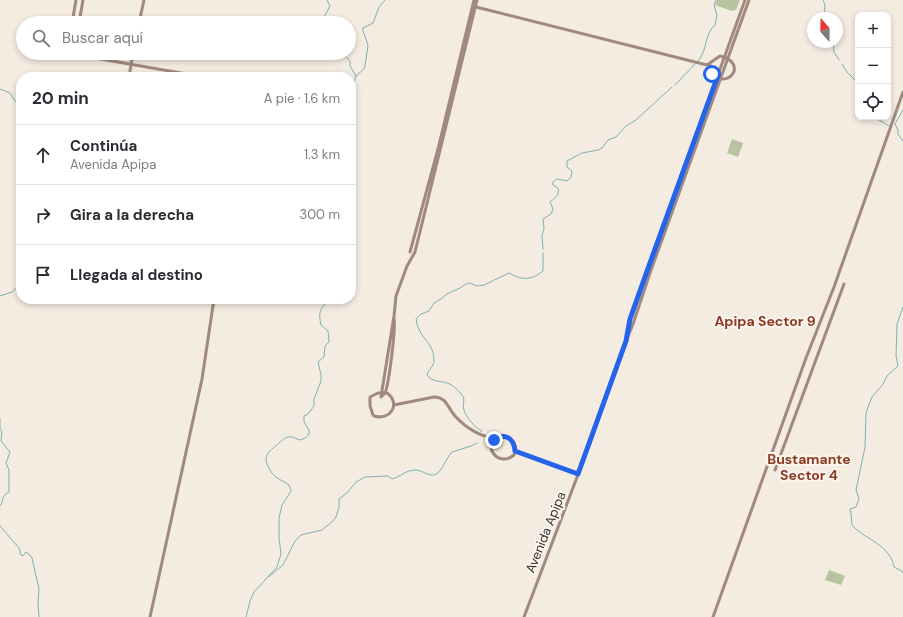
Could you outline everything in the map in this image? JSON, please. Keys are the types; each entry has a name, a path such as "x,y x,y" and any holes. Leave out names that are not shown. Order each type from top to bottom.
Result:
{"street":[{"path":"73,16 76,0"},
{"path":"80,16 83,0"},
{"path":"141,16 144,0"},
{"path":"410,252 438,149 474,0"},
{"path":"384,393 395,326 394,316 396,296 407,266 415,252 477,0"},
{"name":"Avenida Apipa","path":"726,57 745,0"},
{"name":"Avenida Apipa","path":"524,617 626,341 630,319 646,274 718,78 749,0"},
{"path":"476,7 599,38 655,50 700,63 707,64 720,56 726,57 734,64 735,71 729,77 724,79 718,78 710,71 710,63"},
{"path":"108,60 176,72"},
{"path":"130,72 132,60"},
{"path":"713,617 808,352 842,265 903,92"},
{"path":"775,470 844,284"},
{"path":"150,617 202,379 213,304"},
{"path":"384,393 392,398 394,405 388,416 379,417 373,414 370,406 370,397 384,393"},
{"path":"394,405 440,397 447,403 455,417 467,428 486,436 497,438 505,437 510,439 514,444 514,455 503,459 499,458 493,453 491,447 497,438"},
{"path":"515,451 578,474"}],"green space":[{"path":"717,0 740,0 736,10 732,11 715,5"},
{"path":"732,139 743,143 738,157 727,153"},
{"path":"829,570 845,576 841,585 825,580"}],"waterway":[{"path":"325,16 330,6 327,0"},
{"path":"356,76 364,69 365,66 368,45 363,28 373,23 379,7 385,0"},
{"path":"698,61 703,52 709,33 715,25 717,15 714,5 716,0"},
{"path":"823,0 825,5 824,12"},
{"path":"834,48 834,52 839,60"},
{"path":"349,60 350,66 354,72"},
{"path":"675,85 696,63"},
{"path":"842,64 855,80"},
{"path":"543,249 543,219 551,214 553,209 550,202 558,193 558,188 552,183 557,179 567,181 571,177 572,171 567,167 567,161 582,153 602,148 608,140 616,137 626,126 636,120 672,87"},
{"path":"0,89 10,93 16,102"},
{"path":"903,110 895,124 898,134 903,141"},
{"path":"879,120 889,126"},
{"path":"481,432 482,431 466,416 464,398 459,392 453,386 434,380 427,375 434,363 434,355 432,349 417,326 416,319 421,314 429,311 434,303 466,284 470,283 477,286 484,285 509,273 522,278 534,277 543,271 543,253"},
{"path":"0,296 12,292 16,288"},
{"path":"246,617 254,592 277,567 281,554 279,518 282,505 291,491 289,485 272,473 267,465 266,456 285,438 291,437 300,440 306,438 309,434 309,430 304,422 304,416 308,414 314,406 314,399 321,381 318,362 324,357 325,346 329,342 328,331 321,325 320,317 321,310 325,304"},
{"path":"903,307 897,324 896,356 898,366 887,376 883,384 872,397 868,407 866,413 865,447 856,490 859,499 856,507 850,509 852,525 886,550 894,567 903,573"},
{"path":"0,419 0,429 2,432 1,441 10,452 6,463 9,470 9,492 4,497 0,506"},
{"path":"268,577 283,565 295,541 301,535 322,530 333,521 339,507 339,499 347,493 356,482 365,477 388,476 392,479 409,471 415,470 430,475 435,475 440,471 452,452 477,443"},
{"path":"0,526 19,548 21,555 23,556 26,552 32,558 39,589 39,617"}],"district":[{"name":"Apipa Sector 9","path":"765,321"},
{"name":"Bustamante Sector 4","path":"809,468"}],"route":[{"path":"494,440 503,437 508,438 512,440 515,451 578,474 626,341 630,319 717,78 712,74"}]}
